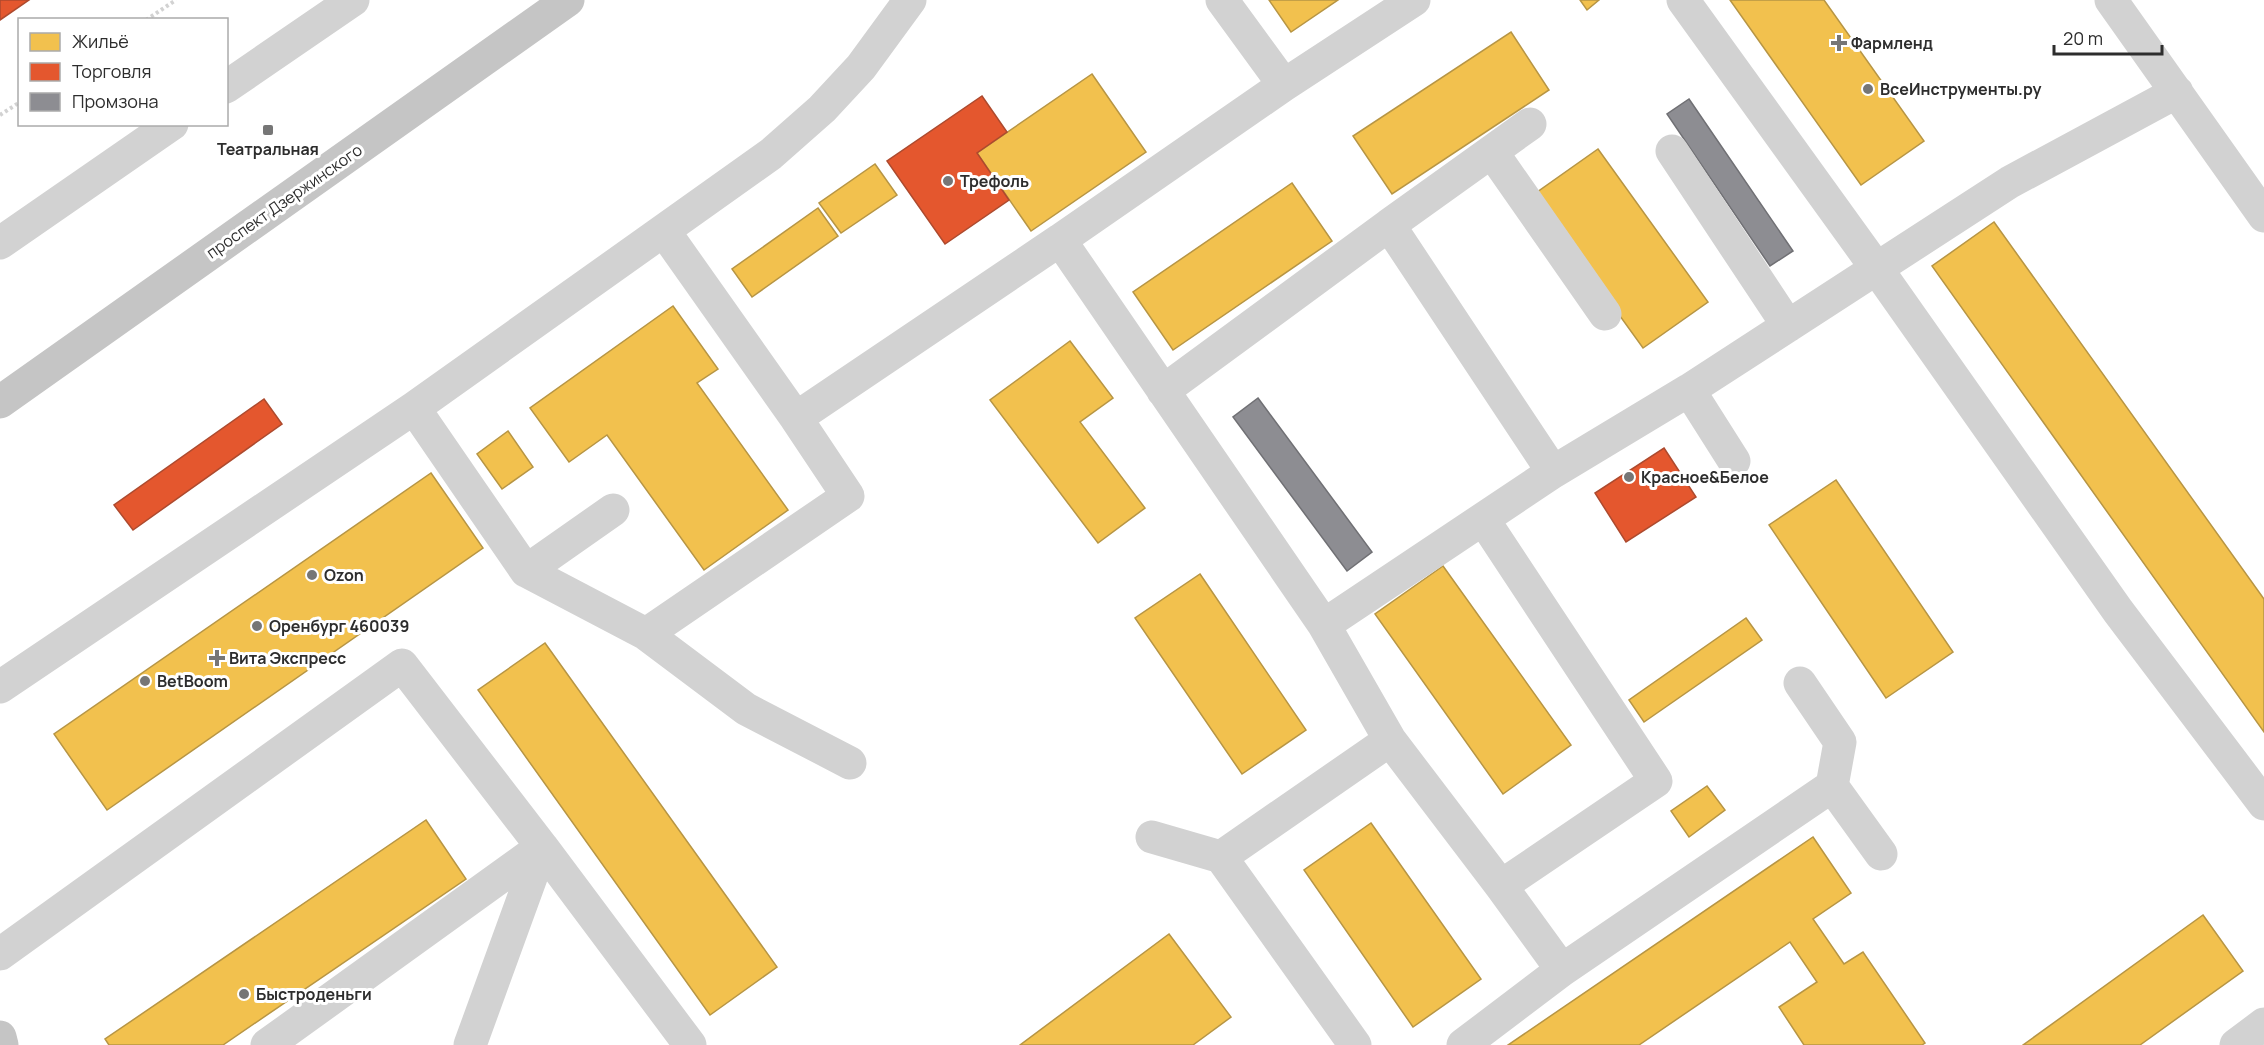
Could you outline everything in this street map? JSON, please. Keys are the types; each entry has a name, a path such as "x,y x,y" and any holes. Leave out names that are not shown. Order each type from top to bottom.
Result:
{"main road":[{"name":"проспект Дзержинского","path":"0,402 568,0"},
{"path":"0,1037 2,1045"}],"street":[{"path":"228,86 353,0"},
{"path":"0,687 414,408 771,154 822,109 861,66 910,0"},
{"path":"1222,0 1284,85"},
{"path":"796,418 1284,85 1414,0"},
{"path":"1683,0 1877,268 2118,611 2264,804"},
{"path":"2111,0 2264,216"},
{"path":"1324,625 1553,472 1689,390 2010,182 2176,92"},
{"path":"1163,391 1530,124"},
{"path":"0,243 169,126"},
{"path":"1492,152 1605,314"},
{"path":"1672,152 1788,326"},
{"path":"1389,225 1553,472"},
{"path":"646,634 848,496 664,231"},
{"path":"1060,240 1324,625 1390,740 1562,970"},
{"path":"1689,390 1734,461"},
{"path":"414,408 525,571 646,634 746,709 850,763"},
{"path":"525,571 613,510"},
{"path":"1483,519 1656,781 1501,886"},
{"path":"0,954 402,665 690,1045"},
{"path":"1463,1045 1562,970 1832,786 1840,742 1800,683"},
{"path":"1221,858 1390,740"},
{"path":"1832,786 1881,854"},
{"path":"1152,837 1221,858 1355,1045"},
{"path":"267,1045 542,847"},
{"path":"470,1045 542,847"},
{"path":"2236,1045 2264,1024"}],"path":[{"path":"149,18 176,0"},
{"path":"0,114 18,103"}],"building: Жильё":[{"path":"1269,0 1338,0 1291,32"},
{"path":"1580,0 1599,0 1587,10"},
{"path":"1730,0 1824,0 1924,141 1861,185"},
{"path":"1511,32 1549,90 1392,194 1353,136"},
{"path":"1092,74 1146,152 1031,231 977,153"},
{"path":"1598,149 1708,302 1643,348 1533,195"},
{"path":"875,164 897,195 841,233 819,203"},
{"path":"1292,183 1332,241 1173,350 1133,292"},
{"path":"818,208 838,236 752,297 732,269"},
{"path":"1994,222 2264,599 2264,732 1932,266"},
{"path":"673,306 718,369 697,383 788,510 704,570 607,435 569,462 530,408"},
{"path":"1070,341 1113,398 1080,422 1145,508 1098,543 990,400"},
{"path":"508,431 533,467 502,489 477,454"},
{"path":"431,473 483,548 107,810 54,734"},
{"path":"1836,480 1953,652 1886,698 1769,525"},
{"path":"1443,566 1571,745 1503,794 1375,614"},
{"path":"1200,574 1306,730 1242,774 1135,618"},
{"path":"1746,618 1762,640 1644,722 1629,700"},
{"path":"545,643 777,967 710,1015 478,690"},
{"path":"1707,786 1725,810 1689,837 1671,811"},
{"path":"426,820 466,879 223,1045 109,1045 105,1039"},
{"path":"1371,823 1481,979 1413,1027 1304,870"},
{"path":"1813,837 1851,893 1813,919 1844,964 1863,952 1925,1043 1922,1045 1804,1045 1779,1007 1817,982 1790,942 1639,1045 1508,1045"},
{"path":"2203,915 2243,971 2140,1045 2023,1045"},
{"path":"1169,934 1231,1017 1193,1045 1020,1045"}],"building: Торговля":[{"path":"0,0 29,0 0,20"},
{"name":"Трефоль","path":"982,96 1007,132 977,153 1009,200 945,244 887,161"},
{"path":"264,399 282,424 133,530 114,505"},
{"path":"1664,448 1696,497 1626,542 1595,493"}],"building: Промзона":[{"path":"1689,99 1793,251 1770,266 1667,114"},
{"path":"1258,398 1372,552 1347,571 1233,417"}],"place":[{"name":"Фармленд","path":"1839,43"},
{"name":"ВсеИнструменты.ру","path":"1868,89"},
{"name":"Театральная","path":"268,130"},
{"name":"Трефоль","path":"948,181"},
{"name":"Красное&Белое","path":"1629,477"},
{"name":"Ozon","path":"312,575"},
{"name":"Оренбург 460039","path":"257,626"},
{"name":"Вита Экспресс","path":"217,658"},
{"name":"BetBoom","path":"145,681"},
{"name":"Быстроденьги","path":"244,994"}]}
